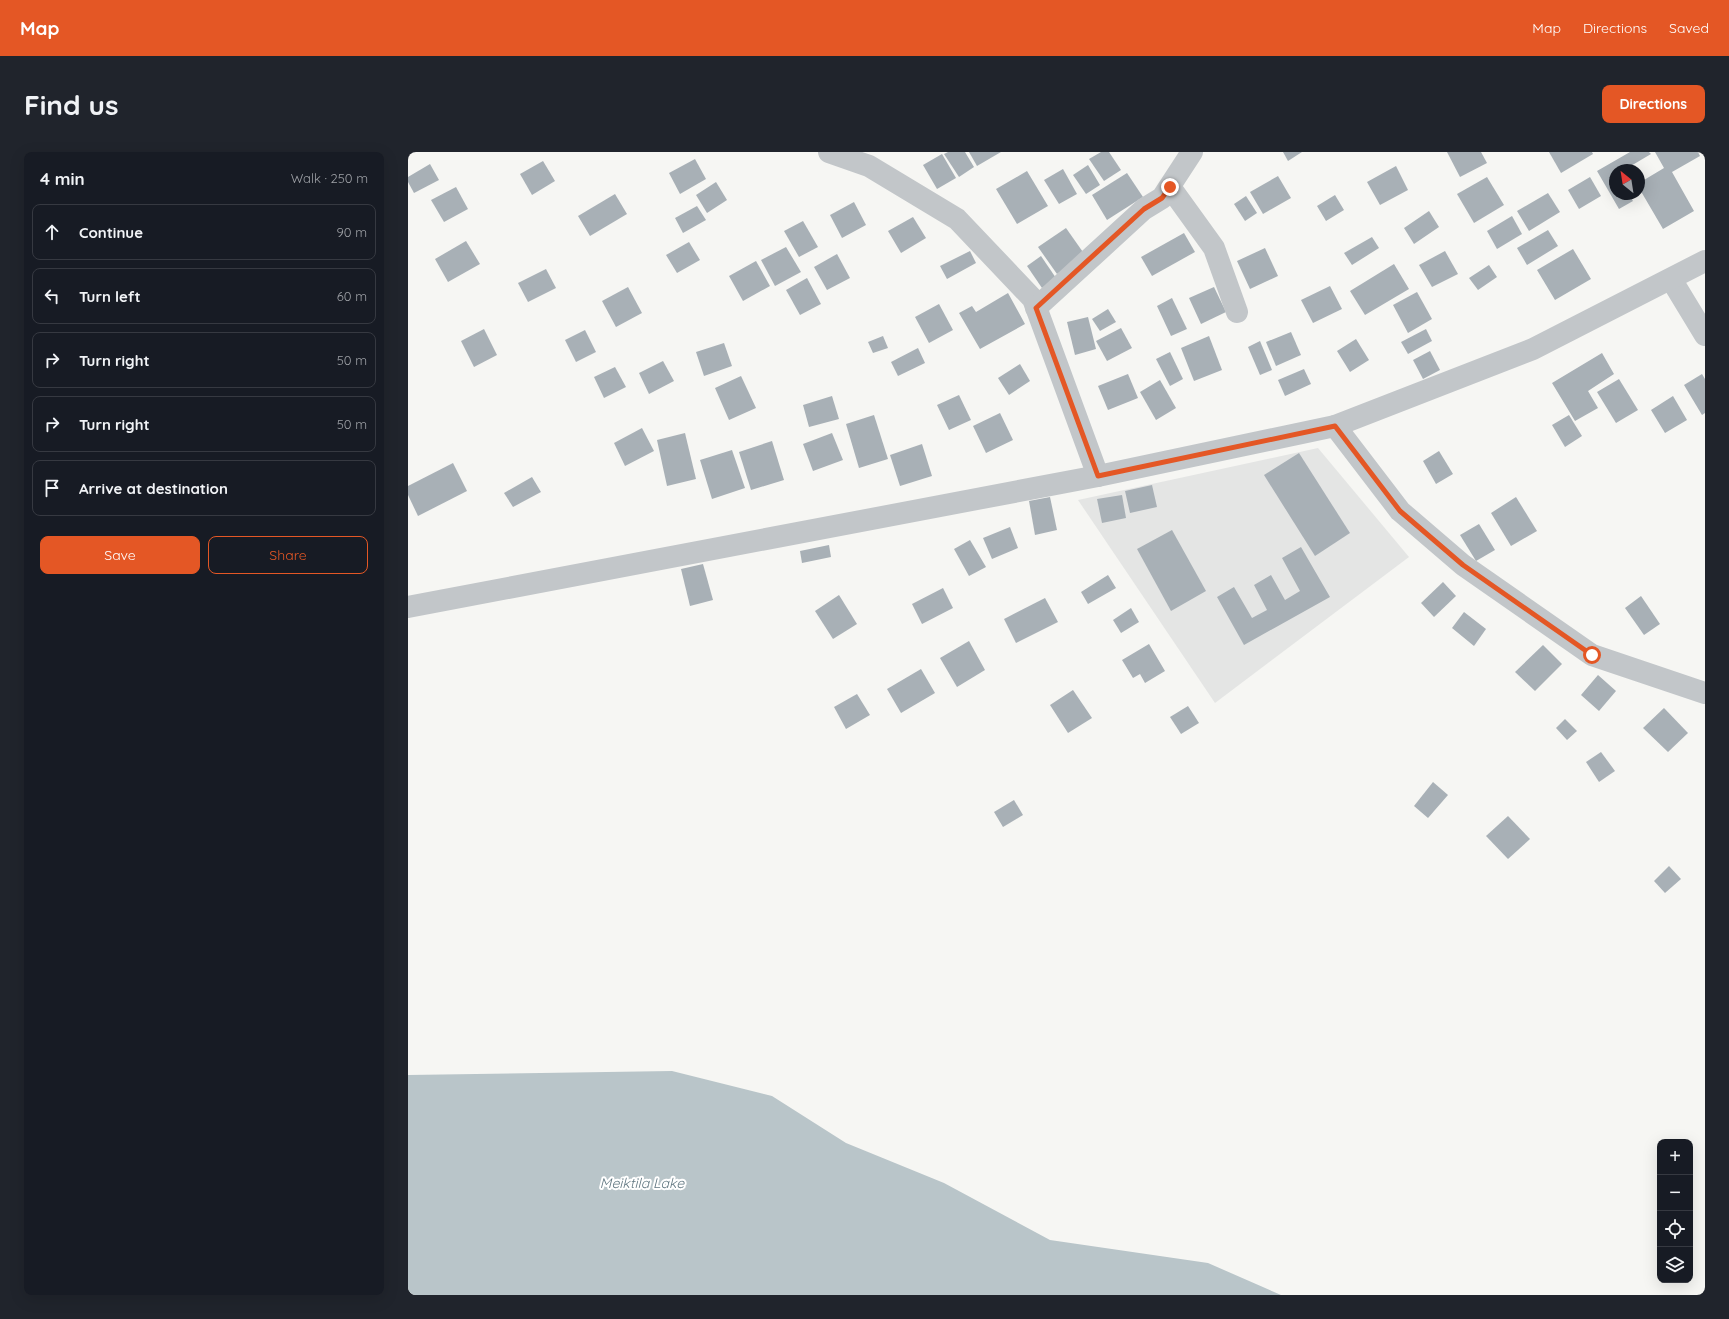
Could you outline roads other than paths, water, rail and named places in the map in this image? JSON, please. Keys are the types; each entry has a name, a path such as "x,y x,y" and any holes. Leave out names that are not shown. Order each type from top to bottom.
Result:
{"street":[{"path":"829,152 869,166 957,219 1034,299 1098,476"},
{"path":"1036,308 1144,209 1162,198 1192,152"},
{"path":"1170,187 1214,248 1237,312"},
{"path":"408,607 1098,476 1335,426 1533,349 1705,261"},
{"path":"1670,279 1705,334"},
{"path":"1335,426 1400,511 1463,565 1592,655 1705,692"}],"water":[{"name":"Meiktila Lake","path":"672,1071 772,1096 846,1143 944,1183 1050,1240 1208,1263 1281,1295 408,1295 408,1075"}]}
